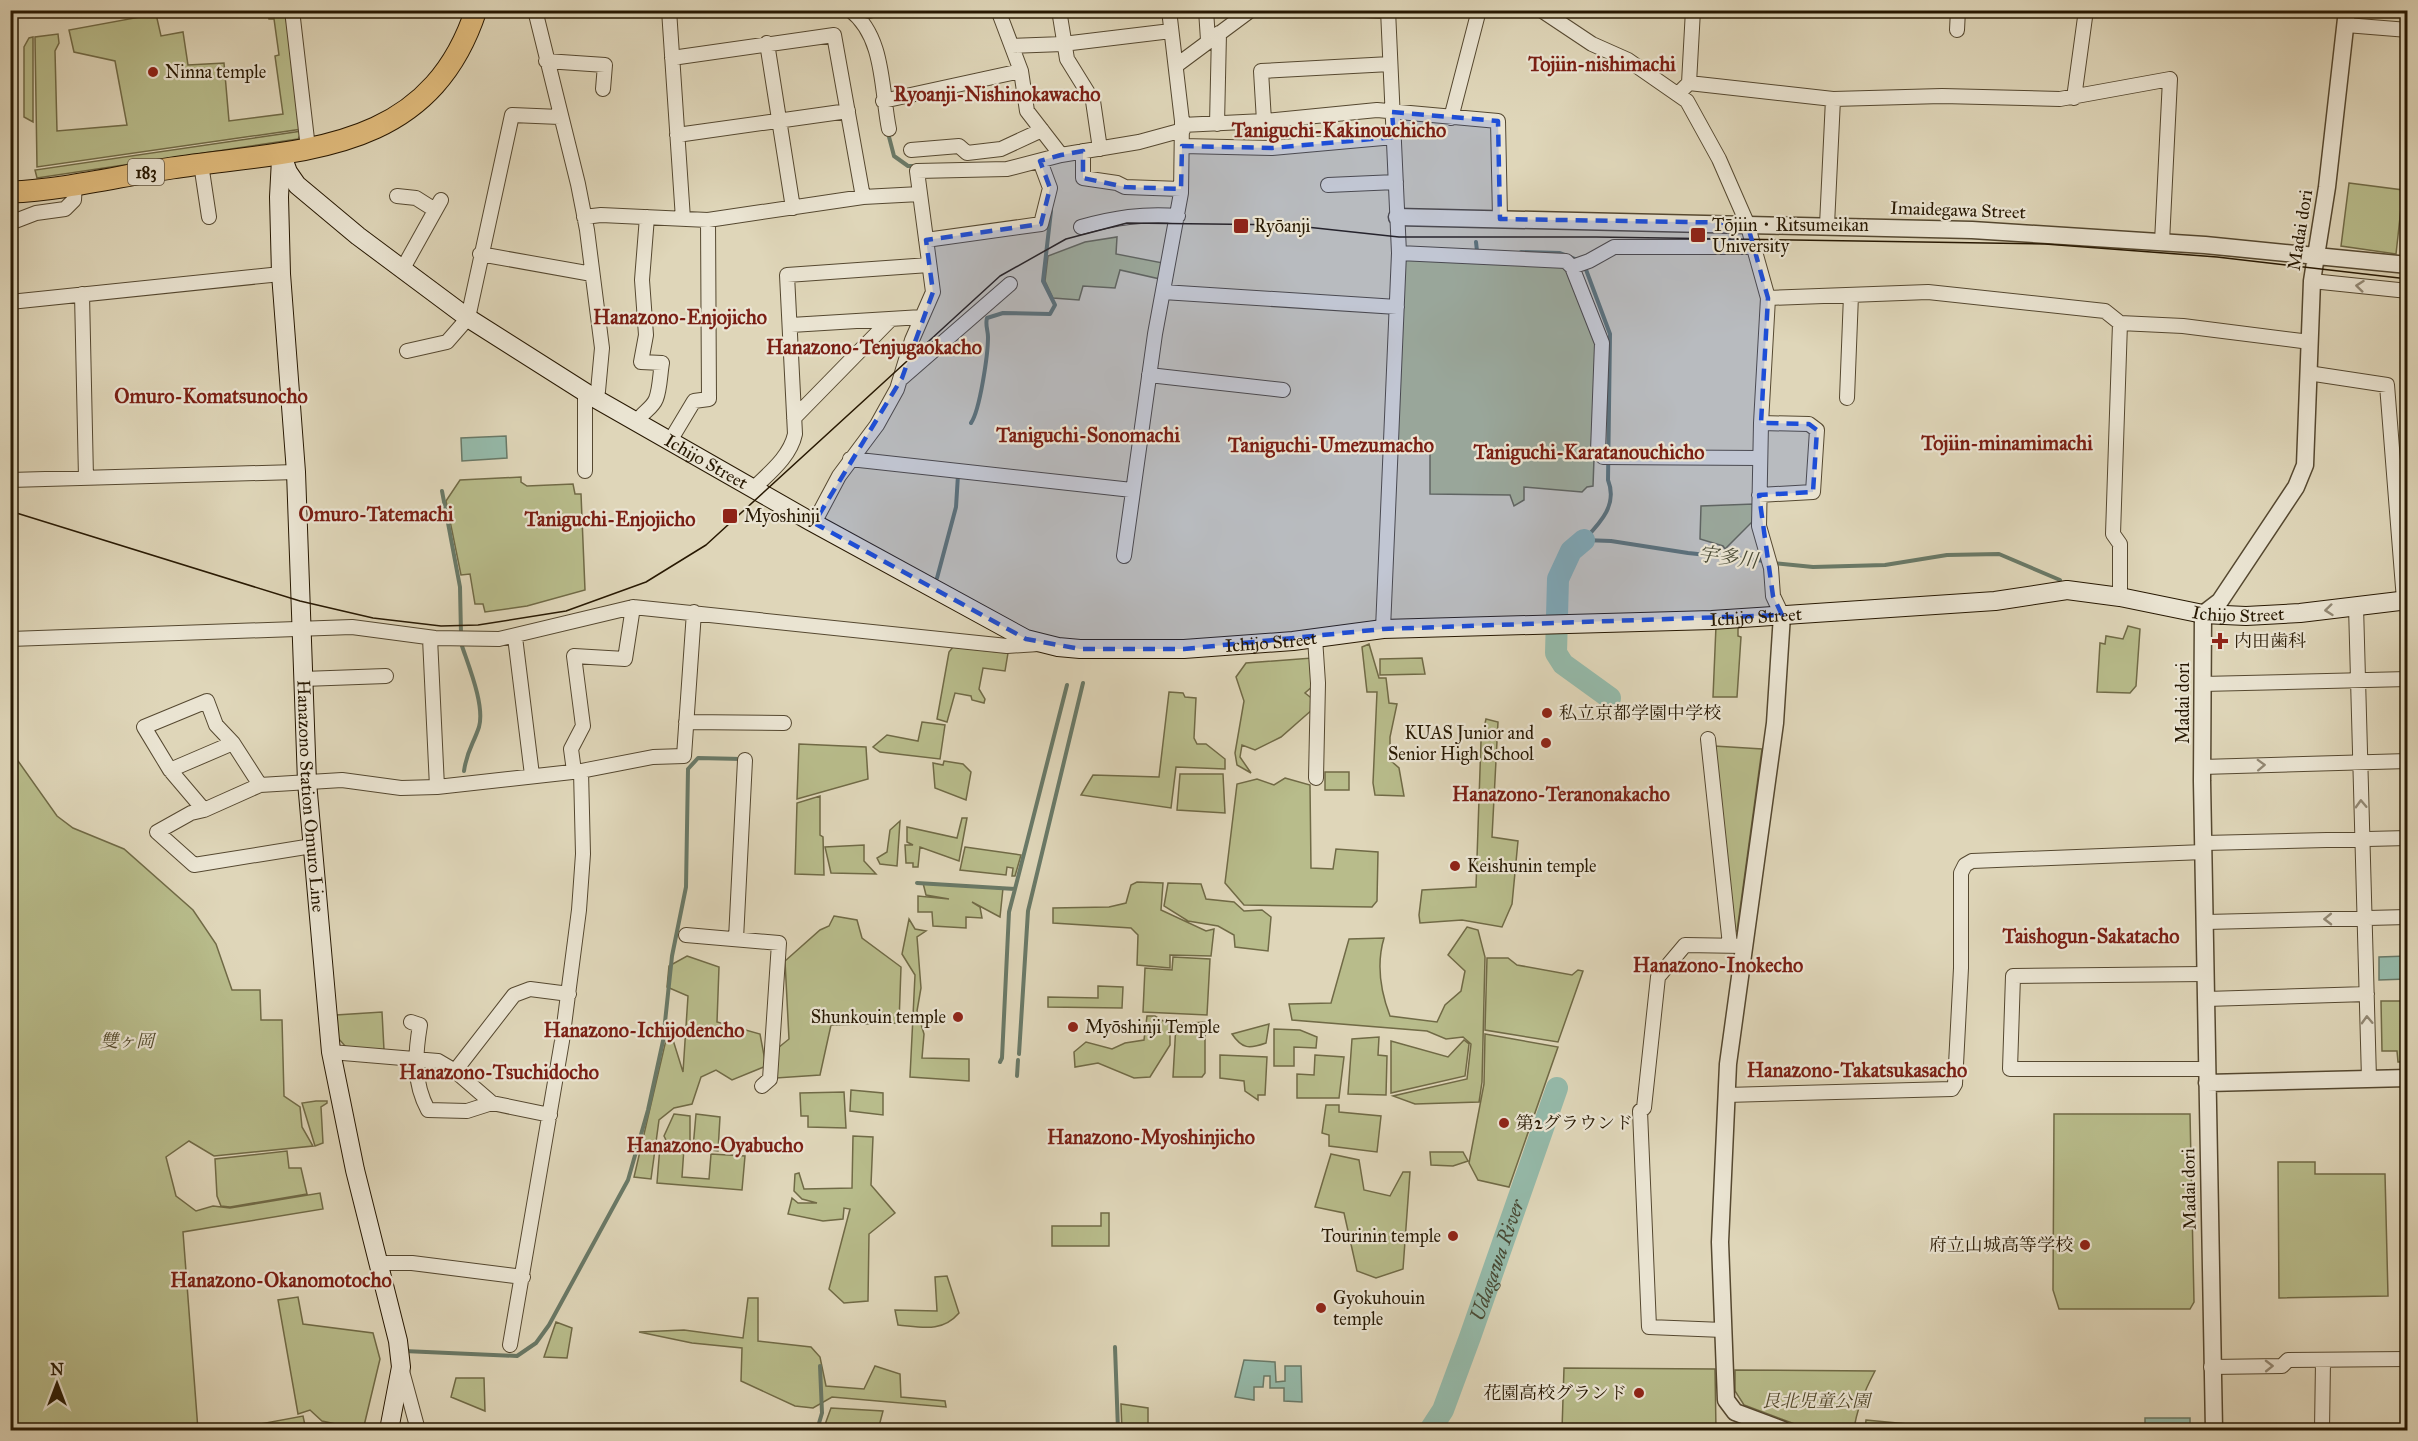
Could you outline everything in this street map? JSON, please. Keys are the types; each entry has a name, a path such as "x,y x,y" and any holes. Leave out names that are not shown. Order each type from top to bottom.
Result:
{"main road":[{"name":"183","path":"10,192 35,191 281,153 361,136 414,106 437,84 457,56 476,10"},
{"name":"Ichijo Street","path":"281,153 288,172 297,185 402,270 468,318 590,394 753,489 1020,636 1044,644 1080,649 1184,649 1315,638 1383,629 1653,623 1995,601 2067,590 2120,597 2204,614 2284,614 2406,600"},
{"name":"Hanazono Station Omuro Line","path":"281,153 279,197 282,274 296,472 307,782 312,846 331,1052 355,1170 400,1355 389,1431"}],"street":[{"path":"292,10 308,148"},
{"path":"560,10 608,10"},
{"path":"669,10 683,219"},
{"path":"873,10 852,12 875,45 889,129"},
{"path":"998,10 1021,71 1027,111 1061,155"},
{"path":"1059,10 1067,59 1093,100 1100,149"},
{"path":"1124,556 1149,375 1181,189 1183,128 1169,10"},
{"path":"1206,10 1213,37 1217,124"},
{"path":"1177,65 1251,10"},
{"path":"1365,10 1388,11 1399,253 1383,629"},
{"path":"1451,118 1479,10"},
{"path":"1679,93 1689,83 1694,10"},
{"path":"1958,10 1958,30"},
{"path":"2074,98 2086,10"},
{"path":"539,11 546,61 584,217 602,348 598,391 590,394 585,471"},
{"path":"1549,12 1592,44 1628,60 1679,93 1687,101 1719,159 1747,224 1768,298 1761,423 1759,526 1769,563 1773,596 1782,615 1775,723 1737,946 1726,1095 1720,1242 1725,1394 1728,1406 1734,1412 1783,1431"},
{"path":"2347,18 2408,30"},
{"name":"Madai dori","path":"2214,1431 2211,1367 2202,767 2204,614 2220,601 2301,478 2305,465 2312,281 2327,188 2347,18"},
{"path":"1012,46 1063,44 1171,31"},
{"path":"672,58 834,35 863,197"},
{"path":"767,43 793,208"},
{"path":"546,61 605,65 603,89"},
{"path":"1264,121 1261,71 1390,64"},
{"path":"883,101 1021,71"},
{"path":"1689,83 1833,99 2074,98 2170,79 2162,242"},
{"path":"1827,225 1833,99"},
{"path":"814,523 850,459 877,425 902,378 912,340 933,292 917,171 1006,169 1061,155 1139,142 1183,128 1377,110 1498,121 1500,219"},
{"path":"677,135 848,111"},
{"path":"407,351 447,342 468,318 480,254 512,116 560,117"},
{"path":"911,150 959,146 967,153 1001,149 1042,130"},
{"path":"1182,146 1272,148 1394,137"},
{"path":"1083,152 1083,178 1117,183 1125,187 1181,189"},
{"path":"926,240 1041,224 1050,189 1040,161"},
{"path":"201,164 209,217"},
{"path":"1328,185 1396,182"},
{"path":"10,223 36,213 65,209 74,200 75,183"},
{"path":"584,217 708,220 863,197 920,194"},
{"path":"397,196 416,198 438,205 402,270"},
{"path":"1081,227 1117,217 1150,214 1178,216"},
{"name":"Imaidegawa Street","path":"1397,216 1827,225 2046,233 2408,265"},
{"path":"637,422 642,412 649,408 656,398 662,363 641,362 646,335 642,280 647,217"},
{"path":"670,441 694,401 709,399 708,220"},
{"path":"1399,253 1566,261 1580,264 1614,247 1754,247"},
{"path":"480,254 592,274"},
{"path":"1580,264 1602,343 1598,451 1609,458 1760,458"},
{"path":"753,489 792,445 794,418 787,275 929,265"},
{"path":"10,302 282,274"},
{"path":"2312,281 2408,291"},
{"path":"902,378 1010,284"},
{"path":"1163,292 1397,307"},
{"path":"1768,298 1928,292 1978,296 2105,311 2120,323 2183,326 2310,342"},
{"path":"82,294 86,478"},
{"path":"1847,398 1851,295"},
{"path":"790,325 922,317"},
{"path":"794,418 891,319"},
{"path":"2120,323 2113,534 2120,544 2120,597"},
{"path":"2308,373 2387,385 2406,600"},
{"path":"1149,375 1283,390"},
{"path":"1759,495 1813,492 1818,430 1809,424 1761,423"},
{"path":"850,459 1132,490"},
{"path":"10,480 296,472"},
{"path":"2356,606 2369,1078"},
{"path":"10,639 352,627 430,638 463,640 515,637 633,607 1007,646 1044,644"},
{"path":"510,1345 550,1115 579,910 583,854 577,771 571,749 583,726 574,656 625,659 633,607"},
{"path":"312,846 194,865 157,832 191,813 204,810 260,785 342,780 401,788 437,787 577,771 653,757 684,756 694,612"},
{"path":"515,637 532,775"},
{"path":"430,638 437,787"},
{"path":"1315,638 1318,683 1316,778"},
{"path":"303,680 386,676"},
{"path":"2202,684 2408,679"},
{"path":"204,810 170,771 144,727 207,700 216,725 232,743 260,785"},
{"path":"686,722 784,723"},
{"path":"1708,739 1737,946"},
{"path":"170,771 232,743"},
{"path":"736,939 745,760"},
{"path":"2202,767 2408,761"},
{"path":"1726,1095 1952,1089 1955,1084 1960,968 1961,873 1965,865 1972,861 2408,838"},
{"path":"2205,922 2408,917"},
{"path":"686,935 779,943 770,1079 762,1086"},
{"path":"1723,1330 1649,1327 1640,1111 1644,1108 1658,977 1685,945 1737,946"},
{"path":"2205,974 2013,976 2010,1069 2207,1076 2408,1077"},
{"path":"455,1071 514,996 530,989 568,994"},
{"path":"2206,999 2367,994"},
{"path":"411,1023 420,1024 415,1058 420,1091 428,1110 467,1111 492,1103"},
{"path":"331,1052 438,1061 455,1071 492,1103 550,1115"},
{"path":"378,1263 412,1263 523,1277"},
{"path":"400,1355 418,1431"},
{"path":"2211,1367 2282,1366 2288,1360 2408,1359"},
{"path":"2322,1431 2323,1361"}],"highlighted area":[{"path":"1392,112 1498,121 1500,219 1747,223 1768,298 1761,423 1809,424 1817,430 1813,492 1759,495 1773,596 1782,615 1383,629 1184,649 1080,649 1026,639 814,523 902,378 933,292 926,240 1041,224 1050,188 1040,161 1061,155 1083,151 1083,178 1125,187 1181,189 1182,146 1272,148 1394,137"}],"green space":[{"path":"268,11 285,11 302,129 37,167 35,37 58,34 59,43 55,51 57,131 127,125 115,61 74,52 69,30 156,14 161,36 183,32 188,65 224,63 229,121 283,114 275,56 279,55 274,19 269,19"},
{"path":"33,37 33,122 24,117 24,47 29,38"},
{"path":"302,131 298,139 37,178 35,170"},
{"path":"2349,183 2403,190 2396,254 2341,246"},
{"path":"1117,237 1116,254 1163,263 1160,279 1120,270 1115,288 1083,286 1079,300 1053,298 1045,281 1048,256 1085,242"},
{"path":"1410,256 1564,264 1598,347 1593,486 1587,487 1582,492 1524,487 1524,500 1514,506 1510,495 1430,494 1430,448 1397,446 1405,262"},
{"path":"521,477 521,482 527,486 573,484 575,494 581,494 585,590 527,606 485,612 483,604 475,604 470,574 461,575 446,501 460,480"},
{"path":"1754,504 1752,522 1725,549 1723,546 1700,539 1701,506"},
{"path":"1738,624 1738,636 1741,637 1737,697 1713,697 1716,626"},
{"path":"2128,626 2140,629 2136,686 2130,693 2097,692 2100,643 2105,644 2106,636 2123,639"},
{"path":"1369,644 1379,678 1386,678 1389,703 1397,704 1390,737 1390,760 1399,768 1404,796 1375,795 1373,783 1377,692 1367,692 1362,647"},
{"path":"953,647 1008,653 1005,671 983,668 979,689 985,699 984,703 972,700 971,696 955,693 947,722 937,719 949,652"},
{"path":"1312,658 1314,685 1305,693 1314,700 1313,709 1281,737 1255,750 1242,745 1240,757 1251,773 1237,765 1235,753 1244,701 1236,677 1246,663"},
{"path":"1422,658 1425,674 1380,675 1380,659"},
{"path":"1169,692 1183,693 1185,697 1196,698 1194,738 1197,744 1206,744 1225,759 1225,769 1176,767 1171,808 1081,795 1093,775 1159,777"},
{"path":"1486,719 1498,722 1492,837 1518,841 1512,904 1502,927 1462,920 1420,923 1422,890 1476,887 1481,741"},
{"path":"922,722 945,725 940,759 880,752 873,747 887,735 918,741"},
{"path":"799,744 866,747 868,779 797,799"},
{"path":"1714,746 1762,749 1737,931 1731,931"},
{"name":"雙ヶ岡","path":"11,751 57,816 73,828 124,849 193,910 216,944 232,990 260,990 261,1020 282,1020 284,1096 300,1107 302,1127 313,1146 214,1156 189,1141 166,1157 176,1196 196,1211 213,1206 230,1208 320,1193 323,1209 183,1232 198,1430 11,1430"},
{"path":"944,761 963,764 971,772 966,800 935,788 933,763 943,765"},
{"path":"1325,772 1349,772 1349,790 1325,790"},
{"path":"1180,774 1223,774 1225,813 1177,810"},
{"path":"1285,778 1310,785 1311,868 1333,869 1336,849 1378,852 1377,901 1372,907 1244,905 1225,883 1237,784 1257,779 1274,785"},
{"path":"820,796 820,835 823,837 824,875 795,874 797,803"},
{"path":"962,818 967,818 959,861 920,847 918,867 913,867 913,863 906,863 905,845 913,845 907,842 907,827 957,838"},
{"path":"900,821 897,866 880,864 877,858 887,852 890,830"},
{"path":"864,845 864,861 876,874 831,873 825,847"},
{"path":"965,847 1021,855 1015,876 1012,876 1013,868 1007,867 1006,875 960,870"},
{"path":"1137,882 1163,883 1161,910 1206,931 1214,929 1211,956 1170,955 1170,968 1137,965 1138,935 1131,928 1053,923 1053,908 1109,907 1126,903 1131,885"},
{"path":"923,883 1003,888 1000,917 972,902 980,907 982,918 966,917 966,928 933,926 932,912 918,912 918,896 949,899 926,895"},
{"path":"1168,883 1201,884 1206,899 1234,902 1244,911 1262,910 1271,917 1268,951 1235,947 1234,935 1218,926 1188,921 1164,906"},
{"path":"834,916 857,920 862,938 901,967 899,1023 831,1025 820,1075 776,1078 773,1052 789,1039 785,961 820,930 829,926"},
{"path":"909,919 915,929 926,931 917,937 921,988 917,1011 924,1034 922,1058 969,1059 969,1081 910,1077 915,975 902,954"},
{"path":"1467,927 1478,930 1485,957 1482,1082 1479,1102 1415,1104 1393,1096 1467,1079 1471,1044 1463,1037 1446,1039 1427,1031 1292,1020 1289,1004 1331,1003 1349,939 1384,938 1380,958 1380,977 1390,1016 1437,1022 1445,1005 1461,991 1465,971 1448,955"},
{"path":"687,956 719,967 717,1022 760,1034 766,1066 732,1080 716,1070 701,1077 692,1104 674,1108 659,1120 651,1179 634,1177 669,1027 683,1072 688,996 667,987 669,966"},
{"path":"1173,957 1210,959 1207,1015 1143,1012 1145,968 1172,970"},
{"path":"1487,958 1508,958 1517,965 1572,975 1578,970 1583,971 1558,1042 1485,1030"},
{"path":"1098,986 1123,987 1122,1008 1048,1007 1048,997 1098,998"},
{"path":"2381,1001 2407,1001 2407,1062 2398,1062 2397,1051 2382,1051"},
{"path":"382,1012 384,1050 346,1047 338,1038 336,1015"},
{"path":"1147,1016 1155,1016 1170,1025 1170,1045 1150,1077 1134,1078 1098,1063 1075,1067 1074,1052 1086,1042 1112,1049 1125,1043 1144,1040"},
{"path":"1205,1022 1205,1073 1202,1077 1173,1077 1176,1024"},
{"path":"1269,1024 1266,1043 1260,1045 1250,1047 1243,1045 1232,1034"},
{"path":"1274,1029 1300,1030 1317,1037 1316,1048 1294,1047 1294,1066 1274,1066"},
{"name":"第2グラウンド","path":"1485,1034 1558,1047 1509,1187 1478,1180 1469,1163 1484,1084"},
{"path":"1379,1037 1378,1055 1387,1056 1386,1095 1348,1094 1352,1039"},
{"path":"1464,1040 1469,1044 1465,1076 1391,1093 1391,1041 1448,1057"},
{"path":"1220,1055 1267,1057 1265,1095 1258,1095 1258,1100 1245,1091 1244,1081 1220,1078"},
{"path":"1315,1055 1344,1057 1339,1098 1297,1098 1297,1074 1314,1075"},
{"path":"851,1090 883,1093 883,1115 850,1111"},
{"path":"844,1092 846,1128 808,1127 808,1116 801,1116 800,1093"},
{"path":"327,1101 327,1103 321,1107 323,1143 315,1146 302,1103"},
{"path":"1326,1105 1339,1105 1339,1112 1381,1116 1377,1152 1329,1146 1329,1135 1322,1133"},
{"path":"674,1114 690,1116 690,1144 667,1142 664,1136"},
{"path":"696,1114 720,1117 718,1151 693,1148"},
{"path":"2054,1114 2190,1114 2194,1302 2190,1309 2059,1309 2053,1290"},
{"path":"853,1136 873,1137 871,1185 895,1213 869,1234 868,1301 844,1303 829,1289 850,1209 844,1208 843,1219 823,1221 788,1214 792,1198 798,1203 817,1203 802,1199 794,1191 795,1174 799,1173 804,1189 852,1188"},
{"path":"660,1146 684,1148 682,1177 709,1179 711,1154 745,1156 742,1190 657,1183"},
{"path":"287,1151 289,1168 301,1168 307,1194 230,1207 221,1206 217,1196 215,1159"},
{"path":"1430,1152 1463,1152 1468,1161 1453,1166 1431,1165"},
{"path":"1331,1154 1359,1160 1364,1190 1390,1196 1403,1172 1410,1172 1403,1269 1376,1278 1357,1271 1344,1213 1315,1207"},
{"path":"2278,1162 2315,1162 2315,1174 2385,1174 2388,1296 2279,1298"},
{"path":"1101,1213 1109,1213 1109,1246 1052,1246 1052,1226 1101,1226"},
{"path":"947,1276 959,1313 946,1324 938,1326 898,1325 895,1310 937,1311 935,1277"},
{"path":"298,1297 303,1324 373,1333 380,1359 363,1430 322,1421 310,1410 298,1414 278,1300"},
{"path":"748,1298 758,1298 758,1341 811,1347 820,1357 826,1386 864,1389 875,1366 900,1374 901,1397 945,1401 946,1407 832,1397 813,1408 795,1406 741,1381 742,1348 692,1343 639,1332 684,1330 743,1338"},
{"path":"556,1322 572,1328 567,1358 544,1357"},
{"name":"花園高校グランド","path":"1564,1368 1715,1369 1716,1430 1562,1430"},
{"name":"艮北児童公園","path":"1735,1370 1875,1371 1862,1400 1854,1430 1811,1430 1744,1405 1735,1391"},
{"path":"456,1378 484,1378 485,1411 451,1397"},
{"path":"1121,1404 1148,1408 1148,1430 1122,1430"},
{"path":"831,1408 883,1411 878,1430 823,1430"},
{"path":"303,1416 306,1430 262,1430 260,1424"},
{"path":"1866,1420 1971,1430 1865,1430"}],"shaded area":[{"path":"506,436 507,458 462,461 461,438"},
{"path":"2407,956 2407,979 2379,980 2379,957"},
{"path":"1244,1360 1275,1362 1276,1382 1285,1381 1285,1366 1301,1366 1302,1402 1284,1401 1284,1388 1270,1388 1270,1376 1264,1376 1263,1387 1254,1387 1254,1400 1235,1397"},
{"path":"2145,1418 2190,1418 2190,1430 2145,1430"}],"waterway":[{"path":"888,133 894,156 908,166 916,166"},
{"path":"971,423 980,395 985,368 987,318 1003,313 1050,314 1055,305 1043,281 1051,211"},
{"path":"1476,242 1477,251 1480,251"},
{"path":"1521,252 1560,253 1580,261"},
{"path":"1584,540 1606,513 1611,498 1608,480 1610,334 1585,267"},
{"path":"937,578 956,507 958,475"},
{"path":"442,491 460,587 461,634"},
{"name":"宇多川","path":"1584,540 1611,541 1688,553 1765,561"},
{"name":"宇多川","path":"1584,540 1571,551 1558,579 1556,653 1563,664 1610,698"},
{"name":"宇多川","path":"1772,563 1813,567 1885,565 1947,555 1999,554 2060,580"},
{"path":"462,646 480,708 479,727 468,753 464,771"},
{"path":"1019,1054 1028,911 1083,683"},
{"path":"1015,889 1067,685"},
{"path":"404,1351 517,1356 536,1343 549,1325 628,1180 648,1110 663,1041 672,956 686,887 688,769 698,758 742,759"},
{"path":"917,883 1015,889 1009,912 1000,1062"},
{"path":"1017,1076 1018,1060"},
{"name":"Udagawa River","path":"1430,1430 1443,1410 1557,1088"},
{"path":"1115,1347 1118,1430"},
{"path":"817,1430 822,1413 820,1366"},
{"path":"323,1430 324,1427 337,1430"}],"tram line":[{"path":"10,511 300,601 373,618 441,626 478,625 566,611 646,582 706,545 1000,276 1066,239 1127,223 1288,225 1399,237 1596,237 2045,244 2217,257 2408,279"}],"place":[{"name":"Ninna temple","path":"153,72"},
{"name":"Ryōanji","path":"1241,226"},
{"name":"Tōjiin・Ritsumeikan University","path":"1698,235"},
{"name":"Myoshinji","path":"730,516"},
{"name":"内田歯科","path":"2220,641"},
{"name":"私立京都学園中学校","path":"1547,713"},
{"name":"KUAS Junior and Senior High School","path":"1546,743"},
{"name":"Keishunin temple","path":"1455,866"},
{"name":"Shunkouin temple","path":"958,1017"},
{"name":"Myōshinji Temple","path":"1073,1027"},
{"name":"第2グラウンド","path":"1504,1123"},
{"name":"Tourinin temple","path":"1453,1236"},
{"name":"府立山城高等学校","path":"2085,1245"},
{"name":"Gyokuhouin temple","path":"1321,1308"},
{"name":"花園高校グランド","path":"1639,1393"}],"district":[{"name":"Tojiin-nishimachi","path":"1602,64"},
{"name":"Ryoanji-Nishinokawacho","path":"997,94"},
{"name":"Taniguchi-Kakinouchicho","path":"1339,130"},
{"name":"Hanazono-Enjojicho","path":"680,317"},
{"name":"Hanazono-Tenjugaokacho","path":"874,347"},
{"name":"Omuro-Komatsunocho","path":"211,396"},
{"name":"Taniguchi-Sonomachi","path":"1088,435"},
{"name":"Tojiin-minamimachi","path":"2007,443"},
{"name":"Taniguchi-Umezumacho","path":"1331,445"},
{"name":"Taniguchi-Karatanouchicho","path":"1589,452"},
{"name":"Omuro-Tatemachi","path":"376,514"},
{"name":"Taniguchi-Enjojicho","path":"610,519"},
{"name":"Hanazono-Teranonakacho","path":"1561,794"},
{"name":"Taishogun-Sakatacho","path":"2091,936"},
{"name":"Hanazono-Inokecho","path":"1718,965"},
{"name":"Hanazono-Ichijodencho","path":"644,1030"},
{"name":"Hanazono-Takatsukasacho","path":"1857,1070"},
{"name":"Hanazono-Tsuchidocho","path":"499,1072"},
{"name":"Hanazono-Myoshinjicho","path":"1151,1137"},
{"name":"Hanazono-Oyabucho","path":"715,1145"},
{"name":"Hanazono-Okanomotocho","path":"281,1280"}]}
